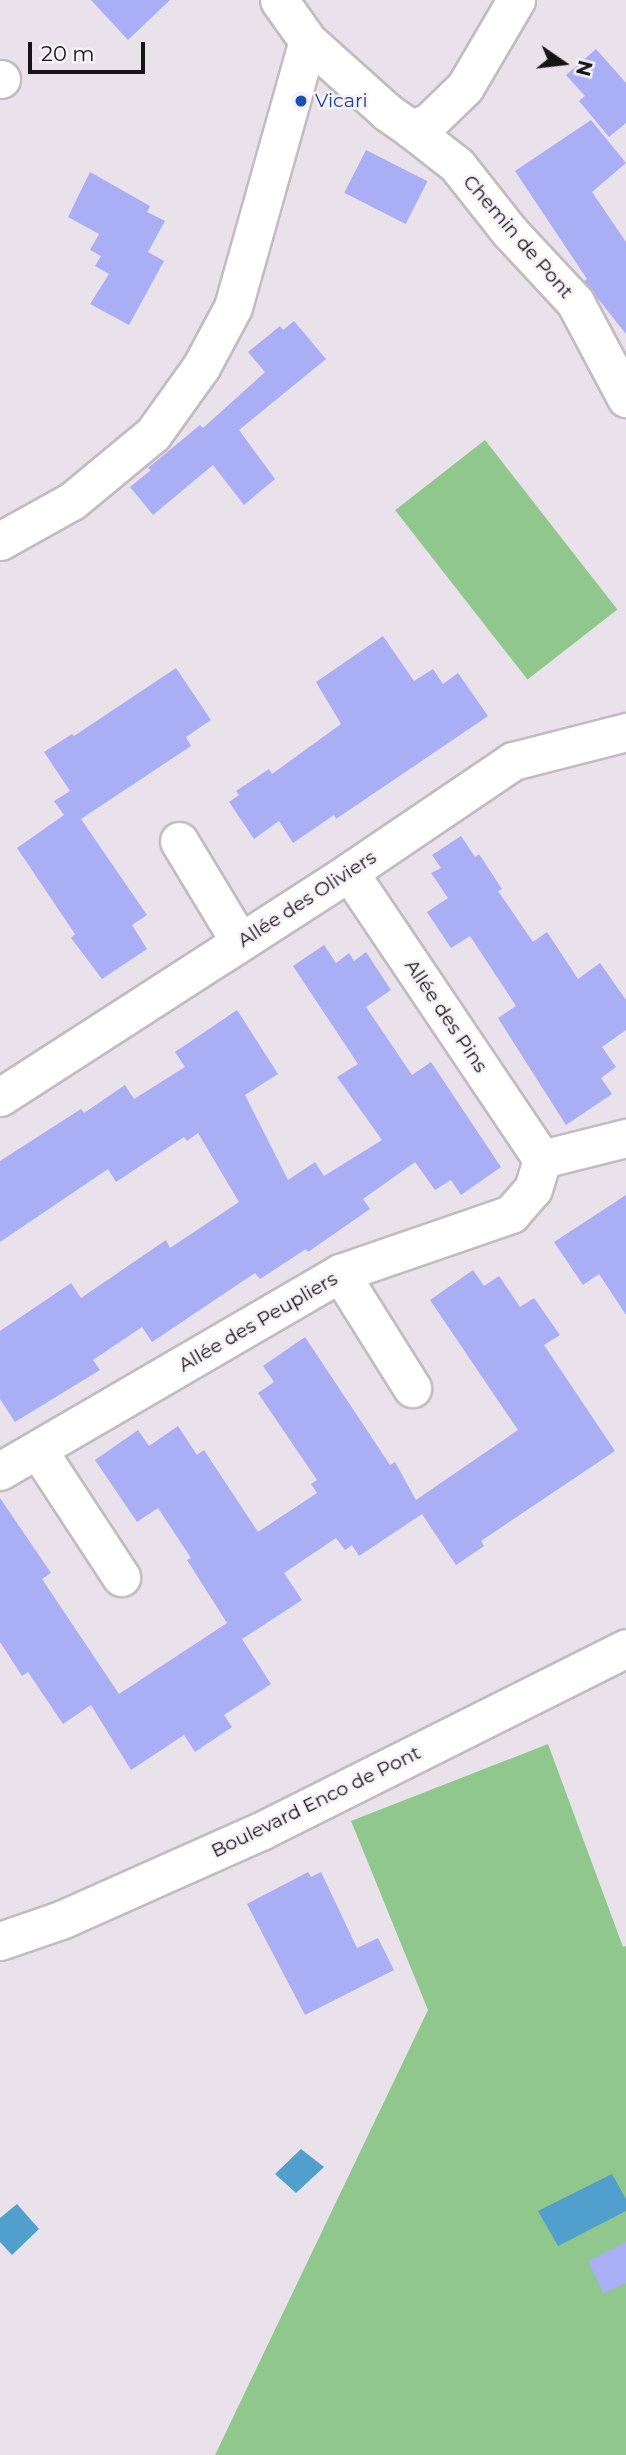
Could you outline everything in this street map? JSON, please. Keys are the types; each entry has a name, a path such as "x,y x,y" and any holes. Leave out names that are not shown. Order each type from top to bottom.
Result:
{"street":[{"name":"Chemin de Pont","path":"279,0 308,41 387,113 457,165 510,232 575,302 626,398"},
{"path":"411,129 436,117 465,87 516,0"},
{"path":"0,541 72,501 153,434 201,367 233,307 308,41"},
{"name":"Allée des Oliviers","path":"0,1097 349,872 513,761 626,733"},
{"path":"179,841 240,942"},
{"name":"Allée des Pins","path":"349,872 542,1159"},
{"path":"542,1159 626,1138"},
{"name":"Allée des Peupliers","path":"0,1472 340,1273 511,1214 533,1189 542,1159"},
{"path":"340,1273 412,1388"},
{"path":"38,1450 121,1577"},
{"name":"Boulevard Enco de Pont","path":"0,1941 61,1920 261,1831 626,1648"}],"green space":[{"path":"485,440 617,609 528,680 395,510"},
{"path":"548,1744 623,1947 626,1946 626,2455 215,2455 428,2010 351,1821"}],"water":[{"path":"301,2149 324,2167 296,2193 275,2174"},
{"path":"612,2174 626,2199 626,2211 558,2246 538,2211"},
{"path":"17,2204 39,2229 12,2255 0,2242 0,2218"}],"building":[{"path":"91,0 170,0 128,40"},
{"path":"596,49 626,83 626,123 609,137 579,101 585,96 566,75"},
{"path":"591,120 626,163 592,192 626,242 626,334 584,281 587,279 515,171"},
{"path":"366,150 427,181 406,224 344,193"},
{"path":"90,172 150,206 147,212 165,221 148,252 164,261 129,325 90,304 109,274 95,266 101,256 90,250 99,234 68,217"},
{"path":"294,321 326,359 239,430 275,479 244,505 213,465 153,515 130,487 151,470 148,468 200,425 203,428 265,372 248,352 280,326 283,330"},
{"path":"383,636 414,681 433,669 443,684 458,673 488,716 336,819 334,815 293,843 279,821 254,839 229,802 239,795 236,791 269,769 272,774 341,724 316,682"},
{"path":"176,668 211,720 186,737 191,746 81,819 147,915 132,925 147,949 102,979 71,938 75,934 17,848 64,815 54,801 70,791 44,752 72,734 74,736"},
{"path":"461,836 475,857 479,854 502,889 498,891 533,942 547,932 578,979 600,963 626,1000 626,1030 602,1047 616,1067 601,1078 612,1094 566,1125 498,1018 516,1006 470,936 451,948 427,912 448,898 431,873 441,868 432,855"},
{"path":"324,945 336,963 349,953 354,961 366,952 391,990 366,1007 412,1075 431,1062 501,1167 461,1195 451,1180 435,1190 415,1162 363,1199 370,1209 308,1252 306,1249 260,1279 255,1273 152,1342 142,1327 93,1360 100,1370 15,1422 0,1399 0,1331 71,1283 81,1298 166,1240 170,1248 239,1202 198,1133 187,1141 184,1137 116,1182 108,1169 0,1242 0,1161 81,1109 84,1113 125,1085 134,1099 185,1067 175,1052 237,1010 278,1074 245,1095 288,1180 315,1162 324,1176 382,1140 337,1077 358,1064 293,966"},
{"path":"626,1195 626,1315 599,1274 583,1285 554,1242"},
{"path":"473,1270 484,1286 499,1276 520,1307 534,1298 560,1335 544,1345 615,1451 481,1541 484,1546 456,1565 422,1514 359,1556 352,1545 345,1550 336,1538 284,1573 302,1600 242,1639 271,1684 224,1715 232,1727 195,1752 184,1735 131,1770 91,1705 63,1724 28,1672 22,1676 0,1642 0,1498 51,1573 42,1579 119,1694 227,1623 187,1560 191,1558 158,1508 137,1522 95,1460 138,1430 149,1446 178,1426 197,1455 204,1450 258,1532 317,1493 311,1484 317,1480 258,1393 274,1382 263,1366 305,1337 390,1465 395,1462 416,1500 518,1430 430,1300"},
{"path":"308,1872 311,1877 321,1872 357,1948 378,1938 394,1970 305,2015 247,1904"},
{"path":"626,2242 626,2283 603,2293 588,2261"}],"place":[{"name":"Vicari","path":"301,101"}]}
